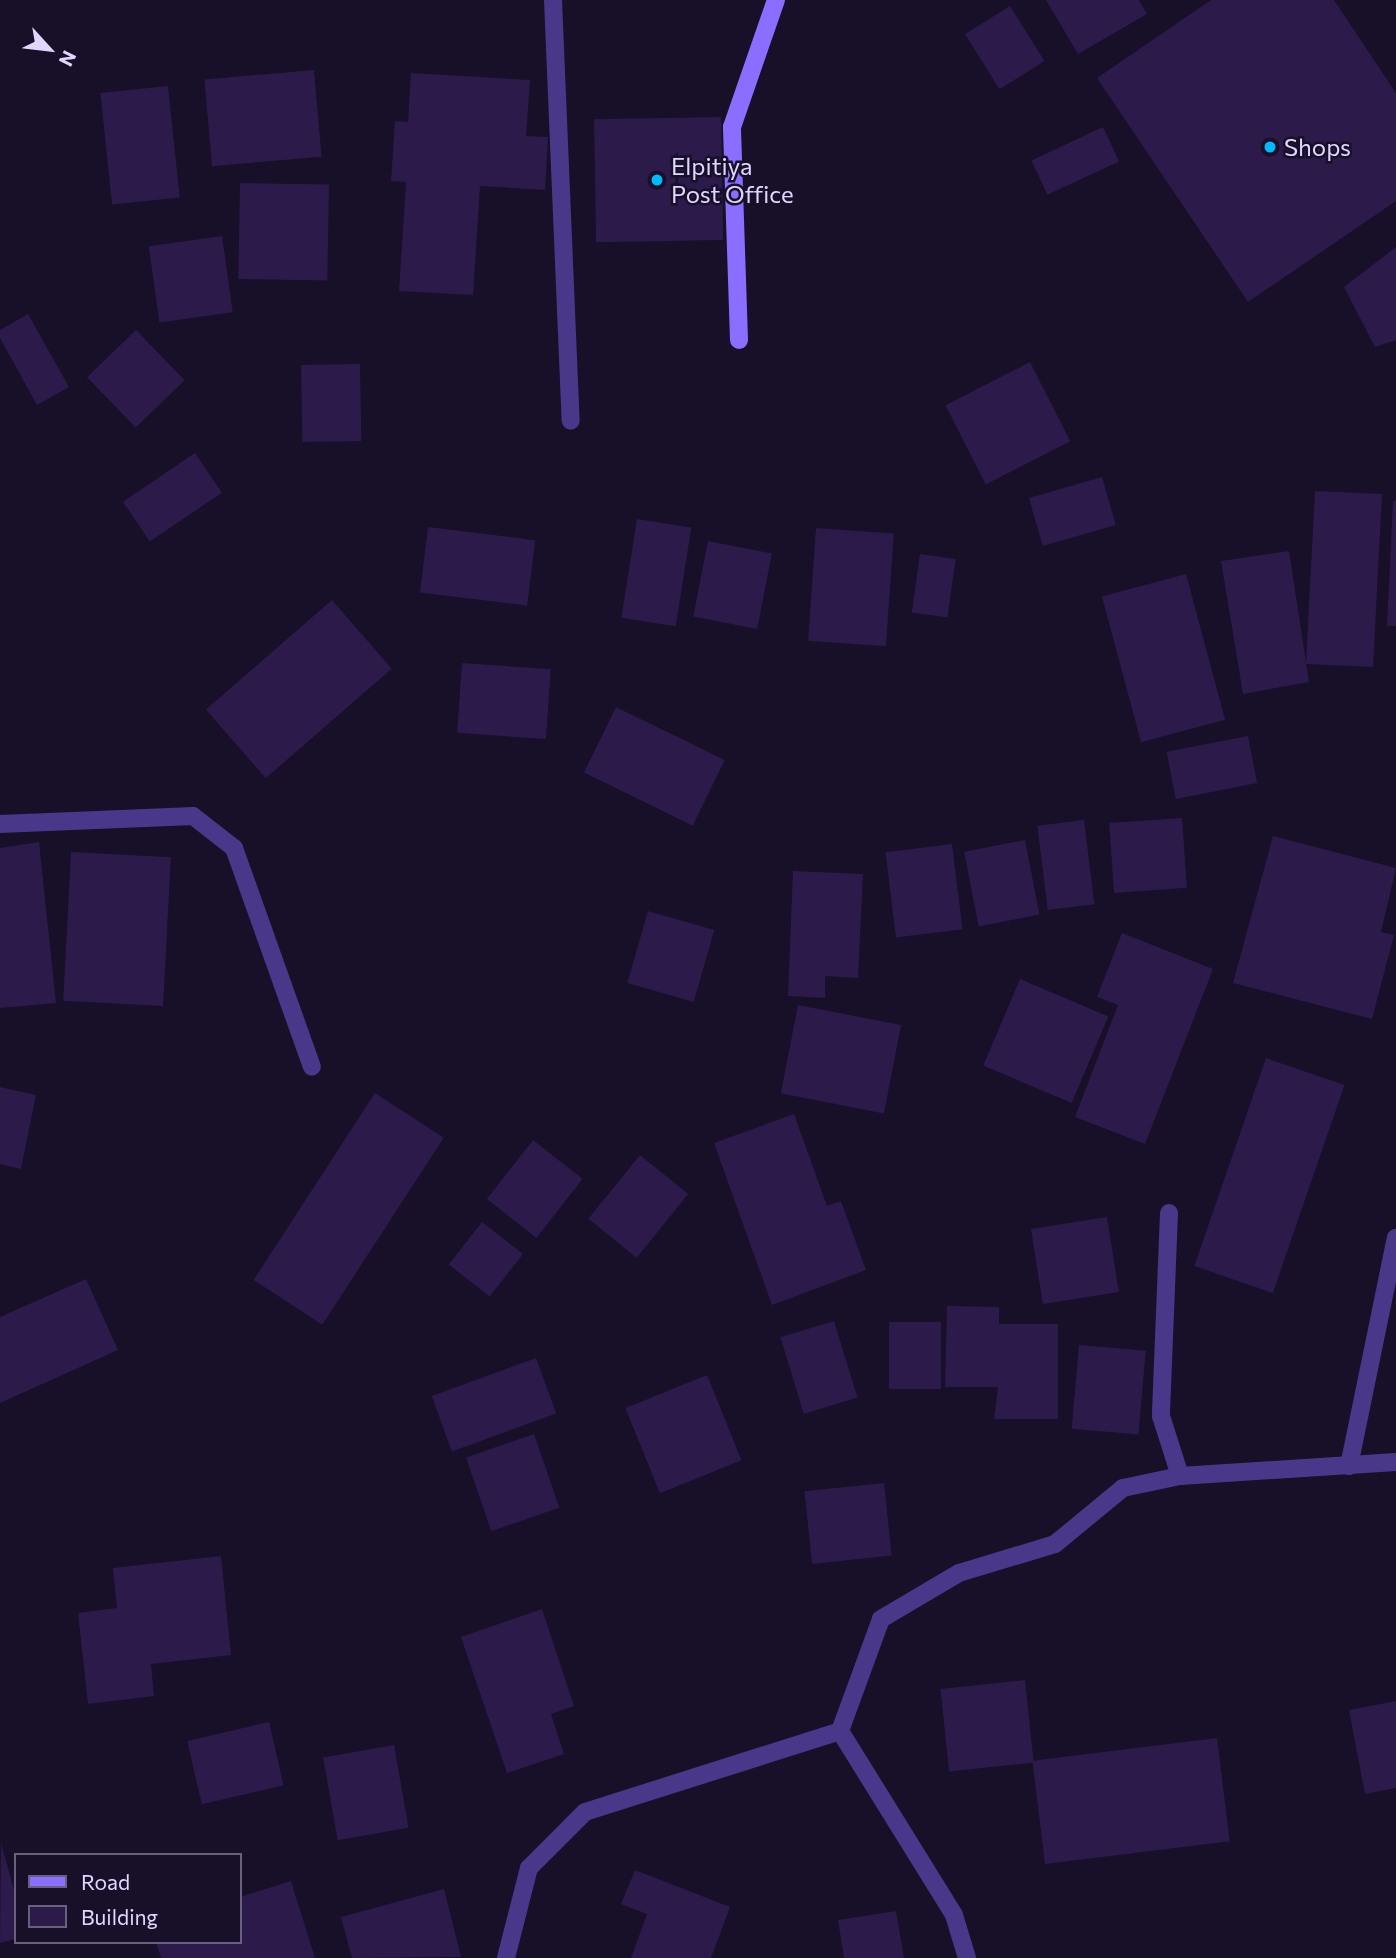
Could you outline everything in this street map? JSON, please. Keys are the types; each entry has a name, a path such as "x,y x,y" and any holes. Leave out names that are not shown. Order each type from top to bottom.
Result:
{"main road":[{"path":"738,340 732,127 776,0"}],"street":[{"path":"553,0 571,421"},
{"path":"0,824 193,816 234,848 312,1067"},
{"path":"1169,1213 1161,1416 1180,1476"},
{"path":"1349,1466 1396,1237"},
{"path":"840,1731 881,1619 959,1573 1055,1544 1123,1488 1180,1476 1396,1462"},
{"path":"506,1958 530,1868 585,1812 840,1731"},
{"path":"840,1731 954,1915 967,1958"}],"building":[{"path":"1046,0 1139,0 1147,14 1078,54"},
{"name":"Shops","path":"1211,0 1334,0 1396,93 1396,201 1248,302 1097,78"},
{"path":"1010,6 1044,61 999,89 965,34"},
{"path":"314,70 322,157 212,166 204,80"},
{"path":"411,73 530,80 526,136 548,137 545,190 480,186 473,295 399,291 406,182 391,181 395,121 408,122"},
{"path":"168,86 180,197 112,204 100,93"},
{"name":"Elpitiya Post Office","path":"721,117 723,240 596,242 594,119"},
{"path":"1103,127 1119,161 1047,195 1031,160"},
{"path":"240,183 329,185 327,281 238,279"},
{"path":"222,236 233,312 159,323 149,246"},
{"path":"1396,247 1396,340 1375,347 1344,287"},
{"path":"28,314 69,387 37,405 0,338 0,330"},
{"path":"136,330 185,380 136,428 87,377"},
{"path":"1030,362 1070,441 986,484 945,405"},
{"path":"360,364 361,441 302,442 301,365"},
{"path":"195,453 222,493 150,541 123,502"},
{"path":"1102,477 1116,525 1043,546 1029,498"},
{"path":"1315,491 1382,494 1373,667 1306,664 1309,682 1243,694 1221,561 1289,551 1306,662"},
{"path":"1393,501 1396,501 1396,626 1387,626"},
{"path":"637,519 691,528 676,626 621,618"},
{"path":"428,527 535,540 527,606 420,593"},
{"path":"816,528 894,533 886,646 808,641"},
{"path":"708,541 772,553 757,629 693,617"},
{"path":"920,554 956,559 947,617 912,612"},
{"path":"1186,574 1225,720 1141,742 1102,597"},
{"path":"332,600 392,669 266,778 206,710"},
{"path":"462,663 551,669 546,739 457,733"},
{"path":"616,707 725,760 693,826 584,773"},
{"path":"1248,736 1257,783 1176,799 1167,752"},
{"path":"1182,818 1187,888 1114,893 1109,823"},
{"path":"1084,820 1094,904 1048,910 1037,826"},
{"path":"1273,836 1396,868 1381,932 1394,935 1372,1019 1233,983"},
{"path":"1025,840 1040,915 979,926 964,852"},
{"path":"39,842 56,1003 0,1008 0,848"},
{"path":"952,844 962,929 896,938 885,852"},
{"path":"71,852 171,857 163,1006 63,1001"},
{"path":"793,871 863,874 858,978 825,976 825,998 788,996"},
{"path":"648,911 714,930 694,1002 627,983"},
{"path":"1122,933 1213,969 1145,1144 1075,1117 1118,1005 1097,997"},
{"path":"1020,979 1108,1017 1072,1103 983,1066"},
{"path":"798,1005 901,1025 884,1113 781,1093"},
{"path":"1266,1058 1344,1085 1273,1293 1194,1266"},
{"path":"0,1087 36,1095 21,1169 0,1164"},
{"path":"375,1093 444,1138 322,1325 254,1280"},
{"path":"794,1114 827,1206 841,1201 866,1270 772,1305 714,1143"},
{"path":"533,1140 583,1179 536,1238 487,1199"},
{"path":"640,1155 688,1194 637,1258 588,1219"},
{"path":"1107,1217 1119,1292 1043,1304 1031,1229"},
{"path":"482,1222 523,1254 490,1297 449,1265"},
{"path":"86,1279 118,1350 0,1403 0,1317"},
{"path":"947,1306 999,1307 999,1324 1058,1324 1058,1419 994,1419 998,1387 945,1387"},
{"path":"834,1321 857,1398 804,1414 780,1337"},
{"path":"889,1322 941,1322 941,1389 889,1389"},
{"path":"1079,1345 1146,1351 1138,1435 1072,1429"},
{"path":"536,1358 556,1413 452,1451 432,1396"},
{"path":"707,1375 741,1460 660,1493 625,1408"},
{"path":"534,1434 559,1508 491,1531 466,1457"},
{"path":"884,1483 892,1556 812,1564 804,1491"},
{"path":"221,1556 231,1655 151,1664 154,1696 88,1704 78,1613 117,1608 113,1568"},
{"path":"542,1609 574,1706 551,1714 564,1754 507,1773 461,1637"},
{"path":"1025,1680 1034,1763 949,1771 940,1689"},
{"path":"1396,1701 1396,1788 1365,1794 1349,1710"},
{"path":"269,1722 284,1785 202,1804 187,1741"},
{"path":"1217,1738 1230,1841 1045,1864 1032,1761"},
{"path":"394,1745 409,1828 338,1840 323,1758"},
{"path":"1,1843 14,1890 14,1940 0,1943"},
{"path":"635,1870 730,1907 711,1958 631,1958 647,1914 621,1904"},
{"path":"291,1881 315,1958 161,1958 157,1944 242,1944 242,1896"},
{"path":"444,1889 461,1957 352,1958 341,1917"},
{"path":"896,1911 904,1958 844,1958 838,1920"}],"place":[{"name":"Shops","path":"1270,147"},
{"name":"Elpitiya Post Office","path":"657,180"}]}
